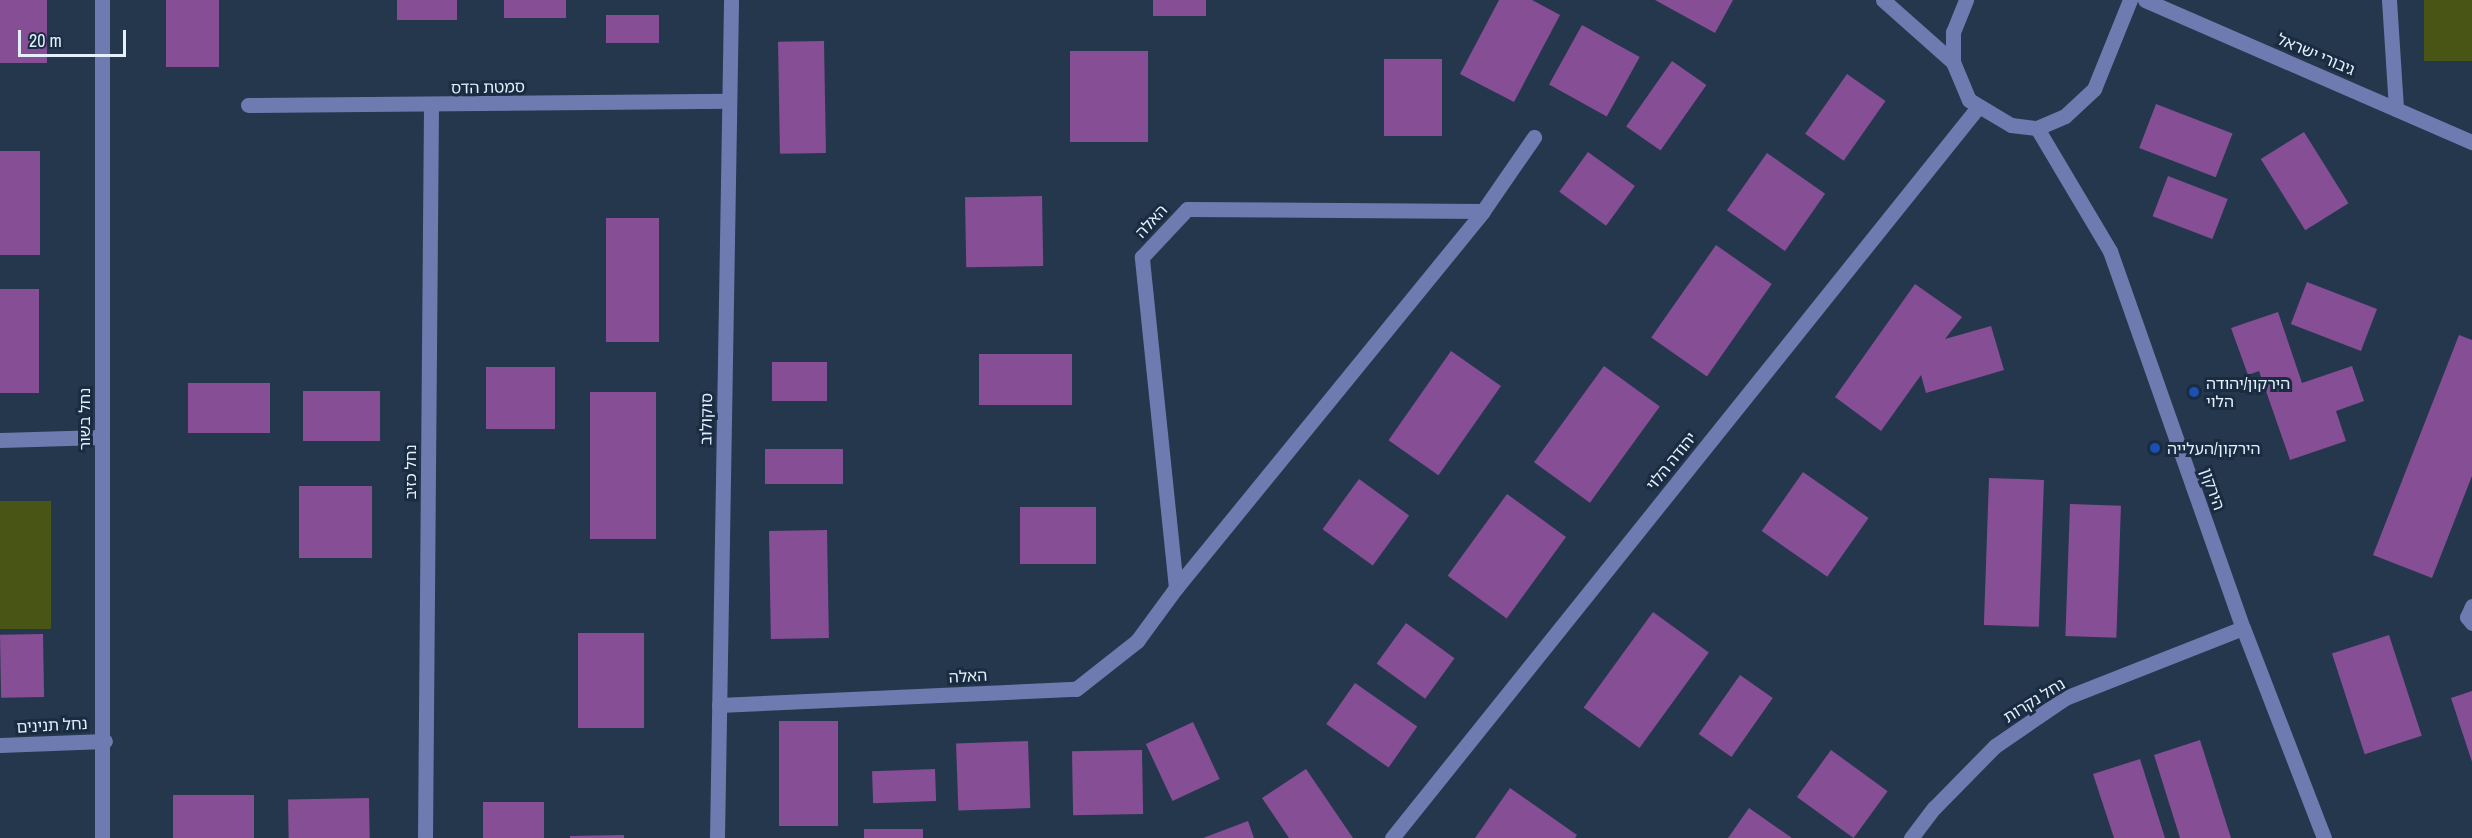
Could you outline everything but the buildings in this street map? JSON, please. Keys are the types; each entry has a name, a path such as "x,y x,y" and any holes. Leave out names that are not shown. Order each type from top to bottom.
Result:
{"street":[{"name":"נחל בשור","path":"102,0 105,741 102,838"},
{"name":"סוקולוב","path":"717,838 731,0"},
{"path":"1883,0 1953,62"},
{"path":"1966,0 1953,32 1953,62 1969,100 2011,125 2037,128 2065,116 2094,89 2130,0"},
{"name":"גיבורי ישראל","path":"2145,0 2472,142"},
{"path":"2390,0 2396,109"},
{"name":"סמטת הדס","path":"248,105 431,106 729,101"},
{"name":"נחל כזיב","path":"425,838 431,106"},
{"name":"יהודה הלוי","path":"1392,838 1978,107"},
{"name":"הירקון","path":"2037,128 2110,251 2243,628 2324,838"},
{"name":"האלה","path":"719,705 1076,689 1137,641 1176,588 1483,211 1534,136"},
{"name":"האלה","path":"1176,588 1142,257 1187,209 1483,211"},
{"path":"0,440 102,437"},
{"path":"2472,606 2467,617 2472,623"},
{"name":"נחל נקרות","path":"1911,838 1934,808 1995,746 2064,698 2243,628"},
{"name":"נחל תנינים","path":"0,745 105,741"}],"green space":[{"path":"2424,0 2472,0 2472,61 2424,61"},
{"path":"0,501 51,501 51,629 0,629"}],"place":[{"name":"הירקון/יהודה הלוי","path":"2194,392"},
{"name":"הירקון/העלייה","path":"2155,448"}]}
